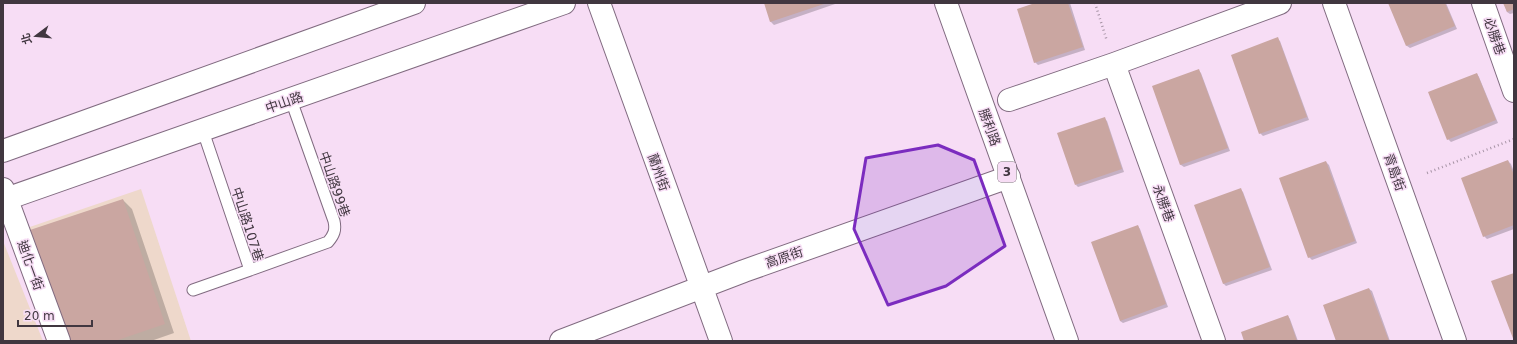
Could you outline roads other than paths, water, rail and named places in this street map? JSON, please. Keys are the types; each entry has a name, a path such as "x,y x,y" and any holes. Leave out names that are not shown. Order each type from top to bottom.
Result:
{"street":[{"path":"3,151 414,3"},
{"name":"中山路","path":"4,196 203,131 564,3"},
{"name":"蘭州街","path":"599,3 720,341"},
{"name":"勝利路","path":"946,3 1067,341"},
{"path":"1009,100 1114,64 1280,3"},
{"name":"青島街","path":"1334,3 1455,341"},
{"name":"必勝巷","path":"1483,3 1514,91"},
{"name":"永勝巷","path":"1114,64 1214,341"},
{"name":"高原街","path":"561,341 701,287 1009,177"},
{"name":"迪化一街","path":"4,196 59,341"}],"lane":[{"name":"中山路99巷","path":"250,270 328,242 333,236 335,228 334,221 291,100"},
{"name":"中山路107巷","path":"193,290 250,270 203,131"}]}
